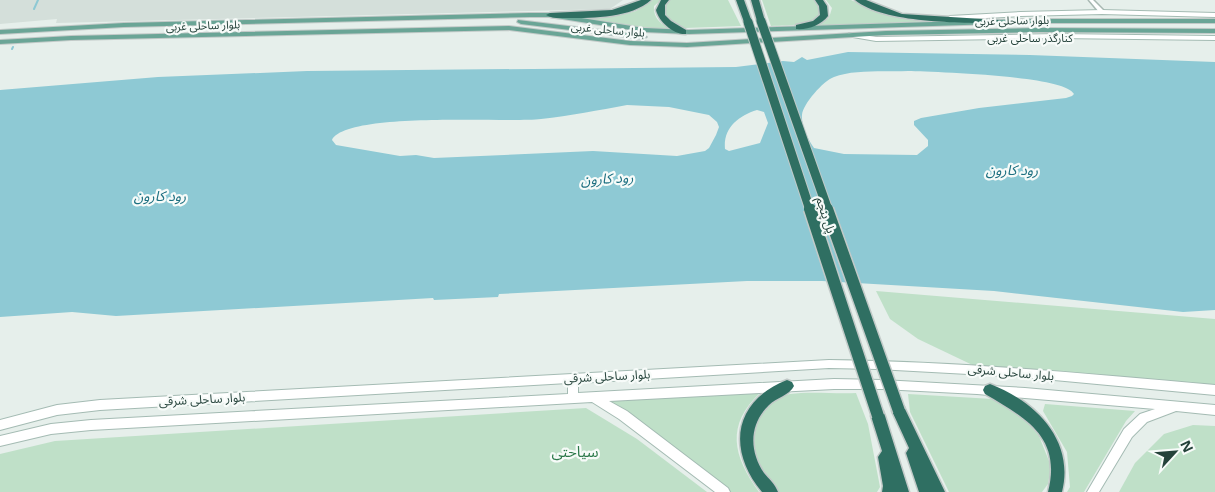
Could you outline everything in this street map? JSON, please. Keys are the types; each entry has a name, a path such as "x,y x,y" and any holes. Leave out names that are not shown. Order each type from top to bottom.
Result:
{"highway":[{"path":"550,16 620,12 634,8 647,0"},
{"path":"665,0 660,11 663,19 671,26 683,32"},
{"name":"پل پنجم","path":"740,0 878,416"},
{"name":"پل پنجم","path":"755,0 899,411"},
{"path":"799,27 810,26 819,21 824,15 824,8 819,0"},
{"path":"859,0 894,14 935,19 999,22"},
{"path":"771,492 764,485 750,462 745,442 747,426 760,402 772,393 787,386"},
{"path":"990,390 1030,414 1053,445 1058,461 1059,482 1055,492"},
{"path":"899,411 926,492"},
{"path":"899,411 938,492"},
{"path":"878,416 890,486 889,492"},
{"path":"878,416 902,492"}],"main road":[{"name":"کنارگذر ساحلی غربی","path":"935,19 1102,12 1215,15"},
{"name":"بلوار ساحلی غربی","path":"0,32 124,25 550,16 620,27 683,32 799,27 1087,20 1215,21"},
{"name":"بلوار ساحلی غربی","path":"0,36 48,32 481,20 532,22 658,38 717,36 778,28"},
{"path":"1087,20 1098,25 1099,29 1097,31"},
{"path":"1136,21 1132,22 1132,26 1144,31"},
{"name":"بلوار ساحلی غربی","path":"0,42 72,38 509,28 630,43 688,45 846,34 1215,31"},
{"name":"کنارگذر ساحلی غربی","path":"846,34 876,39 1057,36 1215,38"},
{"name":"بلوار ساحلی شرقی","path":"0,425 57,410 100,405 782,366 889,364 993,370 1215,390"},
{"path":"573,378 573,398"},
{"name":"بلوار ساحلی شرقی","path":"0,441 50,429 91,425 787,386 894,384 990,390 1215,410"},
{"path":"593,397 623,415 724,492"},
{"path":"1093,492 1128,433 1144,418 1177,407"}],"street":[{"path":"1091,0 1102,12"}],"shaded area":[{"path":"0,0 623,0 610,9 56,23 57,19 0,24"}],"green space":[{"path":"653,0 661,0 654,6 657,18 662,24 673,30 611,24 570,16 626,14 636,11"},
{"path":"670,0 728,0 741,26 685,28 677,26 664,18 663,7"},
{"path":"762,0 819,0 824,10 819,16 807,22 771,26"},
{"path":"826,0 851,0 894,17 939,21 813,26 829,18 832,8"},
{"path":"876,291 1215,319 1215,390 983,370 918,339 890,319"},
{"path":"761,392 742,416 737,441 743,466 759,492 730,492 606,401"},
{"path":"856,393 868,424 880,487 877,492 778,492 762,471 756,458 753,444 753,431 757,419 764,408 775,400 790,394"},
{"path":"908,394 993,399 1022,415 1039,436 1051,466 1048,484 1042,492 949,492 910,412"},
{"path":"1045,404 1135,411 1126,421 1084,492 1067,492 1070,487 1067,452 1043,411"},
{"name":"سیاحتی","path":"586,408 637,439 707,492 0,492 0,454 55,441"},
{"path":"1193,425 1215,426 1215,492 1119,492 1135,463 1164,434"}],"water":[{"name":"رود کارون","path":"848,52 1030,55 1215,62 1215,310 1183,312 994,291 822,281 747,281 499,294 498,297 434,300 433,298 116,316 72,312 0,317 0,90 158,77 307,71 736,67 783,61 794,62 802,57 807,60","holes":["871,71 908,71 1024,79 1065,88 1074,94 1066,98 979,108 921,118 914,121 914,125 928,140 928,146 917,155 844,154 814,148 805,132 802,115 810,99 824,83 842,74","627,105 669,107 709,115 717,122 719,127 709,148 705,151 677,156 593,151 434,158 416,155 400,156 336,145 332,140 344,131 366,125 395,122 523,120 574,115","757,110 764,112 768,123 760,143 729,151 725,149 726,135 729,129 738,119"]}],"waterway":[{"path":"34,9 38,0"}]}
